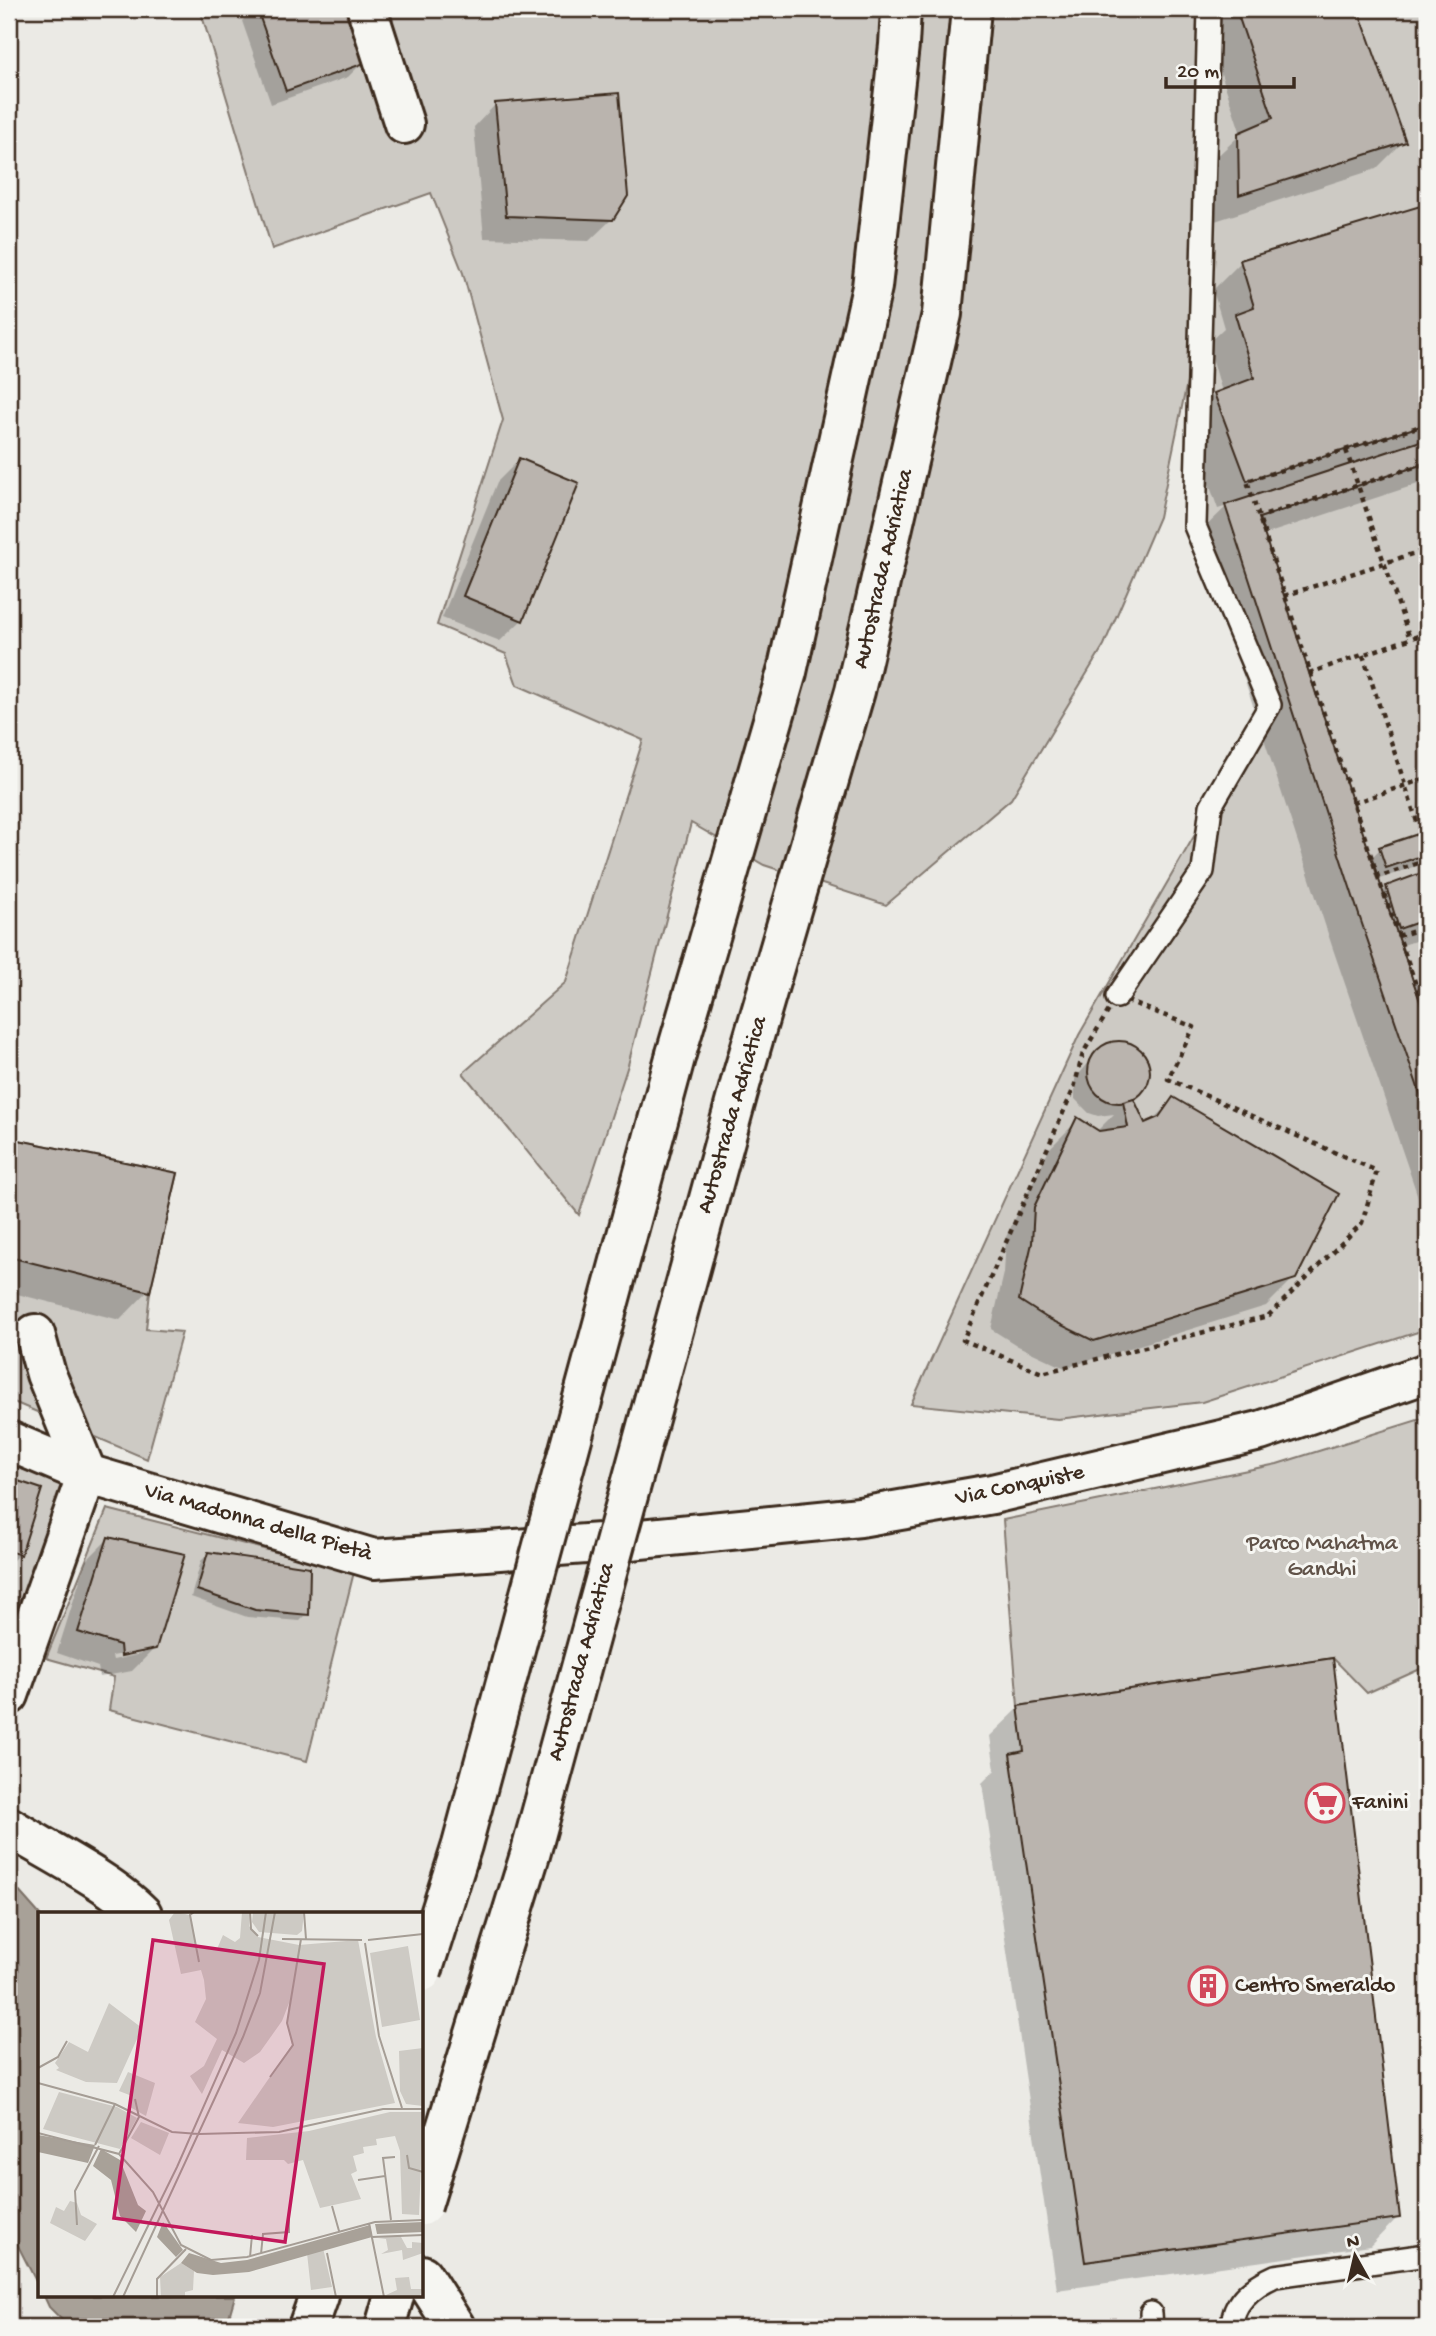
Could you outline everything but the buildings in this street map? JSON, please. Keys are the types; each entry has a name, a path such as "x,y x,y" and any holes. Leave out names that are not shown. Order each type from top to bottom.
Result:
{"main road":[{"path":"367,9 404,124"},
{"path":"424,1966 462,1845 676,1054 787,672 872,287 901,9"},
{"name":"Autostrada Adriatica","path":"424,2200 530,1855 743,1074 855,691 942,314 971,9"},
{"path":"9,1695 87,1474 46,1374 35,1334"},
{"name":"Via Conquiste","path":"600,1543 860,1517 992,1494 1260,1431 1427,1373"},
{"name":"Via Madonna della Pietà","path":"9,1441 87,1474 374,1559 600,1543"},
{"path":"9,1827 85,1873 140,1912"},
{"path":"424,2278 455,2327"},
{"path":"308,2327 317,2298"},
{"path":"384,2327 393,2298"}],"lane":[{"path":"1118,997 1203,871 1210,806 1270,705 1195,526 1209,9"},
{"path":"1232,2327 1236,2307 1244,2296 1258,2284 1275,2276 1427,2255"}],"path":[{"path":"1427,425 1247,481 1309,673 1427,1016"},
{"path":"1346,450 1410,639"},
{"path":"1266,515 1427,463"},
{"path":"1284,596 1427,549"},
{"path":"1309,673 1427,633"},
{"path":"1363,655 1418,824"},
{"path":"1353,803 1427,778"},
{"path":"1378,877 1427,860"},
{"path":"1398,936 1427,927"},
{"path":"1118,997 1194,1027 1168,1079 1377,1171 1362,1223 1268,1315 1042,1373 963,1340 1074,1088 1083,1053 1118,997"}],"green space":[{"path":"200,9 1427,9 1427,1329 1202,1402 1058,1419 911,1404 1079,1035 1270,705 1195,526 1200,320 1159,517 1104,645 1011,799 886,905 764,865 691,823 628,1065 579,1215 463,1073 566,982 643,740 517,685 506,654 437,625 503,420 463,273 431,193 272,249"},
{"path":"9,1138 178,1173 150,1292 146,1329 182,1332 147,1459 9,1400"},
{"name":"Parco Mahatma Gandhi","path":"1427,1417 1427,1666 1367,1693 1333,1658 1018,1706 1003,1520 1277,1464"},
{"path":"9,1459 73,1481 9,1635"},
{"path":"107,1509 354,1572 307,1761 109,1710 114,1677 46,1658"}],"shaded area":[{"path":"9,1880 38,1913 38,2285 9,2223"},
{"path":"45,2298 234,2298 226,2327 69,2327 49,2307"}],"place":[{"name":"Fanini","path":"1325,1803"},
{"name":"Centro Smeraldo","path":"1208,1986"}]}
